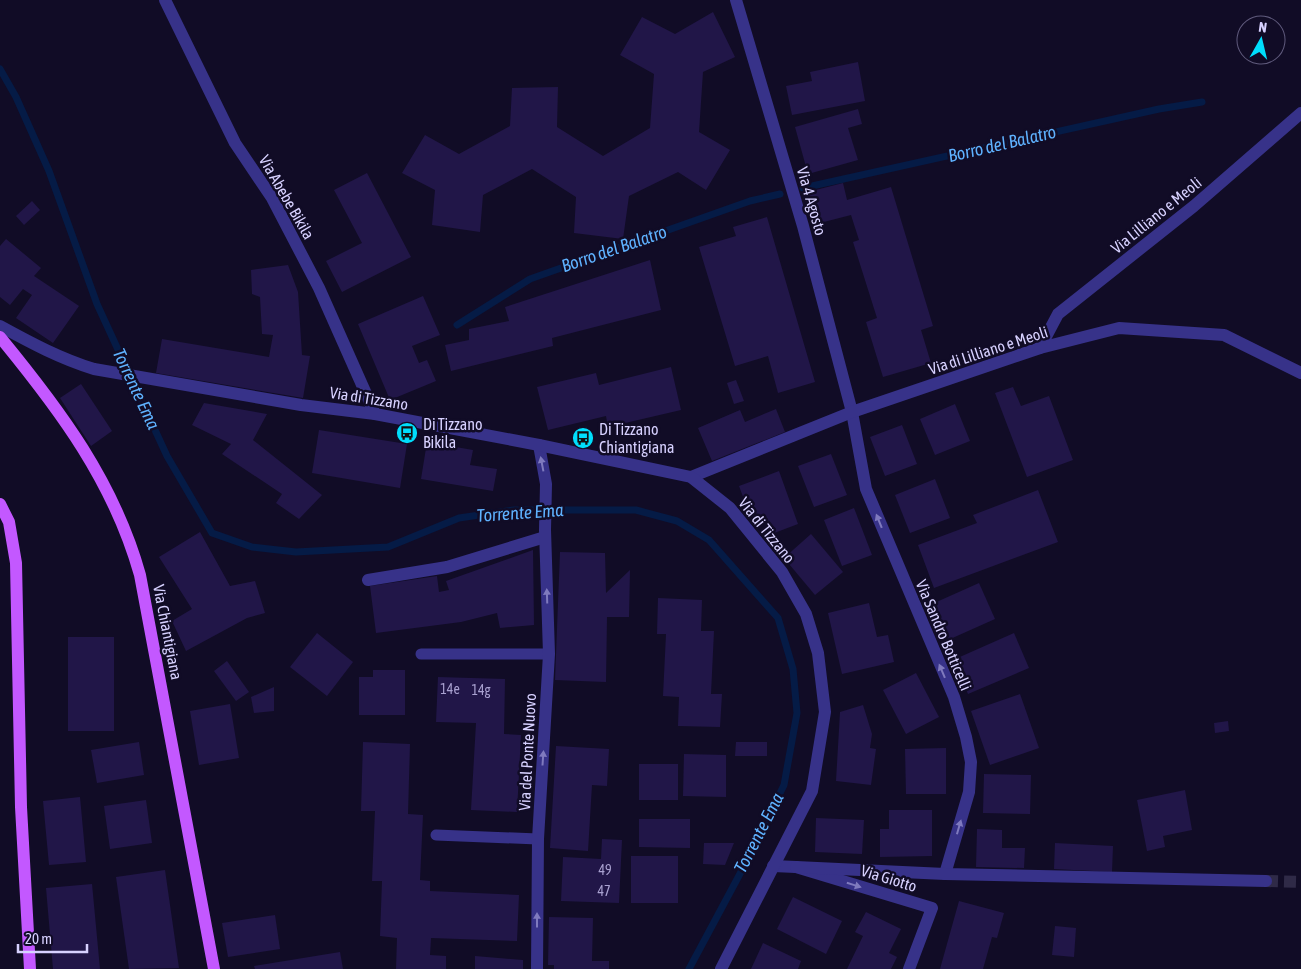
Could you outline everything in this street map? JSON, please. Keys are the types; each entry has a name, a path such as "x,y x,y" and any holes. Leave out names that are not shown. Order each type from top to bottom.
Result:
{"main road":[{"name":"Via Chiantigiana","path":"0,336 73,431 101,476 133,548 140,575 214,969"},
{"path":"0,504 9,522 16,563 21,807 30,969"}],"street":[{"name":"Via Abebe Bikila","path":"165,0 235,143 272,198 319,288 375,414"},
{"name":"Via 4 Agosto","path":"736,0 803,226 852,412"},
{"name":"Via Lilliano e Meoli","path":"1040,348 1058,314 1194,206 1301,113"},
{"name":"Via di Tizzano","path":"0,326 46,350 94,369 301,405 375,414 539,445 691,477 730,508 782,572 806,614 818,654 825,712 812,791 721,969"},
{"name":"Via di Lilliano e Meoli","path":"691,477 852,412 1040,348 1119,328 1224,335 1301,373"},
{"name":"Via Sandro Botticelli","path":"852,412 866,489 954,697 966,737 971,762 969,792 945,874"},
{"name":"Via del Ponte Nuovo","path":"537,969 538,839 548,654 545,534 546,484 539,445"},
{"path":"368,580 447,567 545,534"},
{"name":"Via Giotto","path":"773,866 796,867 932,908 909,969"},
{"path":"796,867 945,874 1266,881"}],"lane":[{"path":"421,654 548,654"},
{"path":"436,835 538,839"}],"building":[{"path":"713,12 735,57 703,72 699,132 730,150 706,190 678,172 629,196 623,239 574,233 576,197 532,169 483,195 480,232 432,225 435,190 402,173 425,135 459,154 510,126 512,88 558,87 557,127 603,156 650,128 654,74 620,55 642,17 675,34"},
{"path":"858,62 865,101 792,115 786,86 812,81 810,72"},
{"path":"858,109 862,124 848,128 858,160 808,174 795,127"},
{"path":"367,173 411,257 342,292 326,261 362,243 334,190"},
{"path":"843,183 847,200 891,187 933,326 921,330 931,363 883,377 866,322 877,318 853,242 859,240 851,215 816,224 808,192"},
{"path":"32,201 40,210 24,225 16,216"},
{"path":"767,217 815,382 778,393 768,356 735,366 699,247 736,236 733,227"},
{"path":"6,239 41,268 34,276 79,306 53,343 16,318 32,295 23,289 10,305 0,297 0,246"},
{"path":"650,260 661,310 552,338 553,346 451,371 445,345 469,340 469,329 509,321 505,307"},
{"path":"288,265 298,292 302,355 310,356 303,398 156,373 162,339 269,357 273,335 262,334 260,297 252,294 251,270"},
{"path":"423,296 440,335 412,346 419,363 427,360 436,381 390,400 358,324"},
{"path":"671,367 681,410 608,427 606,416 548,430 537,387 596,373 599,385"},
{"path":"736,380 744,401 734,404 727,383"},
{"path":"81,384 112,431 91,446 60,398"},
{"path":"1013,387 1021,406 1049,396 1073,460 1027,477 995,393"},
{"path":"204,403 267,414 253,440 322,495 299,519 276,503 282,494 222,454 231,444 192,425"},
{"path":"955,404 970,441 935,455 920,419"},
{"path":"776,409 785,432 712,461 698,428 740,410 745,422"},
{"path":"902,425 917,464 885,476 870,437"},
{"path":"319,430 407,444 400,488 312,473"},
{"path":"427,442 473,450 470,465 497,469 493,491 421,479"},
{"path":"831,454 847,495 814,507 798,466"},
{"path":"779,471 798,524 769,535 761,515 751,518 739,486"},
{"path":"935,479 950,518 910,533 895,495"},
{"path":"1038,490 1058,542 934,588 918,545 977,523 973,515"},
{"path":"854,508 872,555 842,566 824,520"},
{"path":"200,532 230,586 255,581 265,613 247,618 186,651 172,621 192,609 159,557"},
{"path":"811,534 843,572 815,595 784,558"},
{"path":"533,550 534,625 500,628 497,613 461,622 376,633 370,586 437,576 439,592 449,590 446,581"},
{"path":"560,552 605,553 606,593 630,570 629,617 607,617 606,682 555,680"},
{"path":"979,583 995,619 948,640 932,604"},
{"path":"658,598 702,600 701,631 714,631 711,694 722,694 720,727 678,726 679,697 663,696 666,634 657,634"},
{"path":"869,603 877,637 888,635 894,662 842,674 828,613"},
{"path":"317,633 353,662 327,696 290,667"},
{"path":"1014,633 1029,668 968,694 953,660"},
{"path":"68,637 114,637 114,731 68,731"},
{"path":"227,661 249,692 236,701 214,671"},
{"path":"373,670 405,670 405,715 359,715 359,677 373,677"},
{"path":"916,673 939,717 906,734 883,690"},
{"path":"438,677 505,679 504,734 521,735 517,812 471,810 476,723 436,722"},
{"path":"274,687 274,711 254,713 251,697"},
{"path":"1020,694 1039,748 990,765 971,711"},
{"path":"230,704 239,758 199,765 190,711"},
{"path":"863,705 872,734 870,748 876,749 871,785 836,781 840,712"},
{"path":"1228,721 1229,731 1215,733 1214,723"},
{"path":"139,742 144,775 97,783 91,750"},
{"path":"363,742 410,744 408,814 423,815 420,880 430,881 430,891 519,895 517,941 431,938 430,955 446,956 446,969 396,969 397,938 380,936 382,881 372,881 375,811 361,811"},
{"path":"736,742 767,742 767,756 735,756"},
{"path":"556,746 609,749 607,786 592,785 588,851 550,848"},
{"path":"946,748 946,794 906,794 905,749"},
{"path":"684,754 726,755 726,797 683,796"},
{"path":"639,764 678,764 678,800 639,800"},
{"path":"984,774 1031,775 1030,814 983,813"},
{"path":"1185,790 1192,830 1163,836 1165,847 1147,851 1137,800"},
{"path":"80,797 86,862 49,865 43,801"},
{"path":"146,800 152,843 110,849 104,806"},
{"path":"889,810 932,810 932,856 880,857 880,829 889,829"},
{"path":"816,818 864,820 862,854 815,852"},
{"path":"639,819 690,819 690,848 639,847"},
{"path":"977,829 1002,830 1002,848 1025,848 1024,868 976,867"},
{"path":"602,839 622,840 619,903 561,901 563,857 601,859"},
{"path":"704,843 734,843 725,865 703,864"},
{"path":"1055,843 1113,846 1112,872 1054,869"},
{"path":"631,856 678,856 678,903 631,903"},
{"path":"165,870 179,968 129,969 116,877"},
{"path":"92,884 100,969 53,969 46,888"},
{"path":"793,897 842,921 826,954 777,929"},
{"path":"959,901 1004,913 997,938 992,937 983,969 940,969"},
{"path":"866,912 901,929 889,953 897,957 891,969 847,969 863,936 855,932"},
{"path":"275,915 280,949 228,957 222,923"},
{"path":"549,917 593,918 592,961 609,961 609,969 554,969 554,965 548,965"},
{"path":"1055,926 1076,928 1074,957 1052,955"},
{"path":"763,943 801,961 798,969 751,969"},
{"path":"340,952 343,969 255,969 254,966"},
{"path":"475,956 523,960 523,969 475,969"}],"waterway":[{"name":"Torrente Ema","path":"0,69 16,97 49,171 97,304 167,456 212,533 252,547 296,552 388,547 459,518 514,510 636,510 677,521 709,540 778,618 793,669 797,713 784,785 742,870 689,969"},
{"name":"Borro del Balatro","path":"803,188 1159,109 1202,102"},
{"name":"Borro del Balatro","path":"457,325 530,279 750,201 780,194"}],"tunnel":[{"path":"1266,881 1301,882"}],"place":[{"name":"Di Tizzano Bikila","path":"407,433"},
{"name":"Di Tizzano Chiantigiana","path":"583,438"}]}
